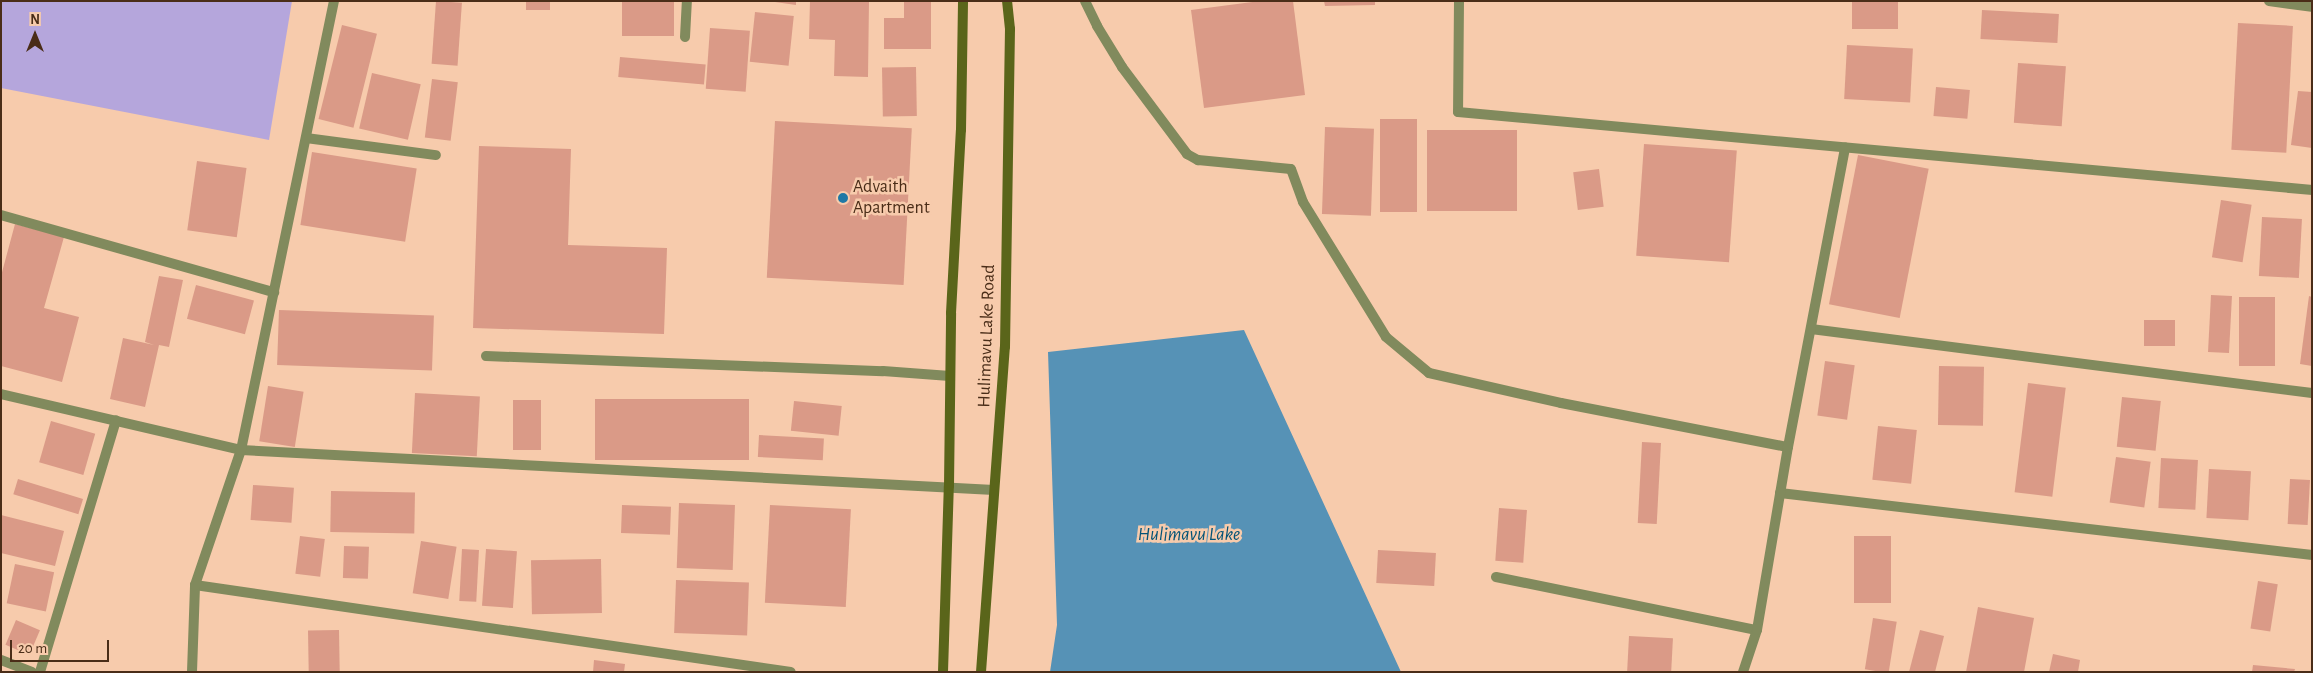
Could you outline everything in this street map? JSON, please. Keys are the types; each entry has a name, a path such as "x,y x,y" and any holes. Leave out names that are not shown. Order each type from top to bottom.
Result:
{"main road":[{"name":"Hulimavu Lake Road","path":"943,672 949,486 951,312 961,130 963,1"},
{"name":"Hulimavu Lake Road","path":"981,672 1005,347 1010,29 1007,1"}],"street":[{"path":"192,672 196,585 241,450 334,1"},
{"path":"685,37 687,1"},
{"path":"1085,1 1097,26 1122,67 1187,154 1198,160 1292,170 1303,202 1386,337 1429,373 1561,403 1788,447"},
{"path":"1459,1 1458,112 2312,190"},
{"path":"2269,1 2312,6"},
{"path":"306,138 436,155"},
{"path":"1743,672 1757,630 1788,447 1845,147"},
{"path":"1,215 274,292"},
{"path":"1811,329 2312,393"},
{"path":"486,356 883,371 950,376"},
{"path":"1,394 241,450 949,486 994,490"},
{"path":"40,672 116,420"},
{"path":"1780,493 2312,555"},
{"path":"1496,577 1757,630"},
{"path":"196,585 791,672"},
{"path":"5,665 32,672"}],"shaded area":[{"path":"1,1 292,1 269,140 1,88"}],"water":[{"name":"Hulimavu Lake","path":"1244,330 1401,672 1050,672 1057,625 1048,352"}],"building":[{"path":"436,1 462,3 458,66 432,64"},
{"path":"526,1 550,1 550,10 526,10"},
{"path":"622,1 674,1 674,36 622,36"},
{"path":"768,1 796,1 796,5"},
{"path":"810,1 869,1 868,77 834,76 835,40 809,39"},
{"path":"904,1 931,1 931,49 884,49 884,18 904,18"},
{"path":"1260,1 1293,1 1305,95 1204,108 1191,10"},
{"path":"1324,1 1375,1 1375,5 1325,6"},
{"path":"1852,1 1898,1 1898,29 1852,29"},
{"path":"1982,10 2059,14 2057,43 1980,39"},
{"path":"755,12 794,16 789,66 750,62"},
{"path":"2238,23 2293,26 2286,153 2231,150"},
{"path":"342,25 377,34 353,128 319,119"},
{"path":"710,28 750,31 746,92 706,89"},
{"path":"1847,45 1913,48 1910,102 1844,99"},
{"path":"620,57 706,64 704,84 618,77"},
{"path":"2018,63 2066,66 2062,126 2014,123"},
{"path":"916,67 917,116 883,117 882,68"},
{"path":"372,73 421,84 408,140 359,129"},
{"path":"432,79 458,82 451,141 425,138"},
{"path":"1936,87 1970,90 1967,119 1933,116"},
{"path":"2298,91 2312,92 2312,148 2291,145"},
{"path":"1380,119 1417,119 1417,212 1380,212"},
{"path":"775,121 912,128 904,285 767,278"},
{"path":"1325,127 1374,129 1371,216 1322,214"},
{"path":"1427,130 1517,130 1517,211 1427,211"},
{"path":"1644,144 1737,150 1729,262 1636,256"},
{"path":"479,146 571,149 568,245 667,248 664,334 473,328"},
{"path":"312,152 417,169 405,242 300,225"},
{"path":"1858,155 1929,169 1900,318 1829,304"},
{"path":"197,161 247,168 237,237 187,230"},
{"path":"1599,169 1604,207 1578,210 1573,172"},
{"path":"2221,200 2252,205 2243,262 2212,257"},
{"path":"2262,217 2302,219 2299,278 2259,276"},
{"path":"15,224 64,237 44,308 79,317 62,382 1,366 1,276"},
{"path":"159,276 183,280 169,347 159,345 145,407 110,399 123,338 154,345 145,342"},
{"path":"196,285 254,301 245,334 187,319"},
{"path":"2211,295 2232,296 2229,353 2208,352"},
{"path":"2309,296 2312,297 2312,366 2300,364"},
{"path":"2239,297 2275,297 2275,366 2239,366"},
{"path":"279,310 434,315 432,370 277,365"},
{"path":"2144,320 2175,320 2175,346 2144,346"},
{"path":"1825,361 1855,365 1847,420 1817,415"},
{"path":"1939,366 1984,367 1983,426 1938,425"},
{"path":"2028,383 2066,388 2052,497 2015,492"},
{"path":"268,386 304,392 295,447 259,441"},
{"path":"415,393 480,396 477,456 412,453"},
{"path":"2122,397 2161,401 2156,451 2117,447"},
{"path":"595,399 749,399 749,460 595,460"},
{"path":"513,400 541,400 541,450 513,450"},
{"path":"794,401 842,406 839,436 791,431"},
{"path":"51,421 95,434 83,475 39,462"},
{"path":"1878,426 1917,430 1911,484 1872,480"},
{"path":"759,435 824,438 823,460 758,457"},
{"path":"1642,442 1661,443 1657,524 1638,523"},
{"path":"2116,457 2151,462 2144,507 2110,503"},
{"path":"2161,458 2198,460 2195,510 2158,508"},
{"path":"2209,469 2251,471 2248,520 2206,518"},
{"path":"18,479 83,499 78,514 13,494"},
{"path":"2290,479 2310,480 2308,525 2288,524"},
{"path":"253,485 294,488 291,523 251,520"},
{"path":"331,491 415,492 414,533 330,532"},
{"path":"679,503 735,505 733,570 677,568"},
{"path":"622,505 671,507 670,535 621,533"},
{"path":"770,505 851,509 846,607 765,603"},
{"path":"1499,508 1527,510 1523,563 1495,561"},
{"path":"1,515 64,531 55,566 1,553"},
{"path":"300,536 325,539 320,577 295,574"},
{"path":"1854,536 1891,536 1891,603 1854,603"},
{"path":"421,541 457,547 448,599 413,593"},
{"path":"344,546 369,547 368,579 343,578"},
{"path":"462,549 479,550 476,602 459,601"},
{"path":"486,549 517,551 513,608 482,606"},
{"path":"1378,550 1436,553 1434,586 1376,583"},
{"path":"601,559 602,613 532,614 531,560"},
{"path":"15,564 54,572 46,611 7,603"},
{"path":"676,580 749,583 747,636 674,633"},
{"path":"2258,581 2278,584 2270,632 2250,628"},
{"path":"1978,607 2034,618 2024,672 1966,672"},
{"path":"1873,618 1897,622 1889,672 1865,669"},
{"path":"16,620 40,630 29,655 5,645"},
{"path":"339,630 340,672 309,672 308,631"},
{"path":"1920,630 1944,636 1935,672 1909,672"},
{"path":"1629,636 1673,638 1671,672 1627,672"},
{"path":"2053,654 2080,660 2078,672 2049,672"},
{"path":"594,660 625,664 624,672 593,672"},
{"path":"2253,665 2295,669 2294,672 2252,672"}],"place":[{"name":"Advaith Apartment","path":"843,198"}]}
